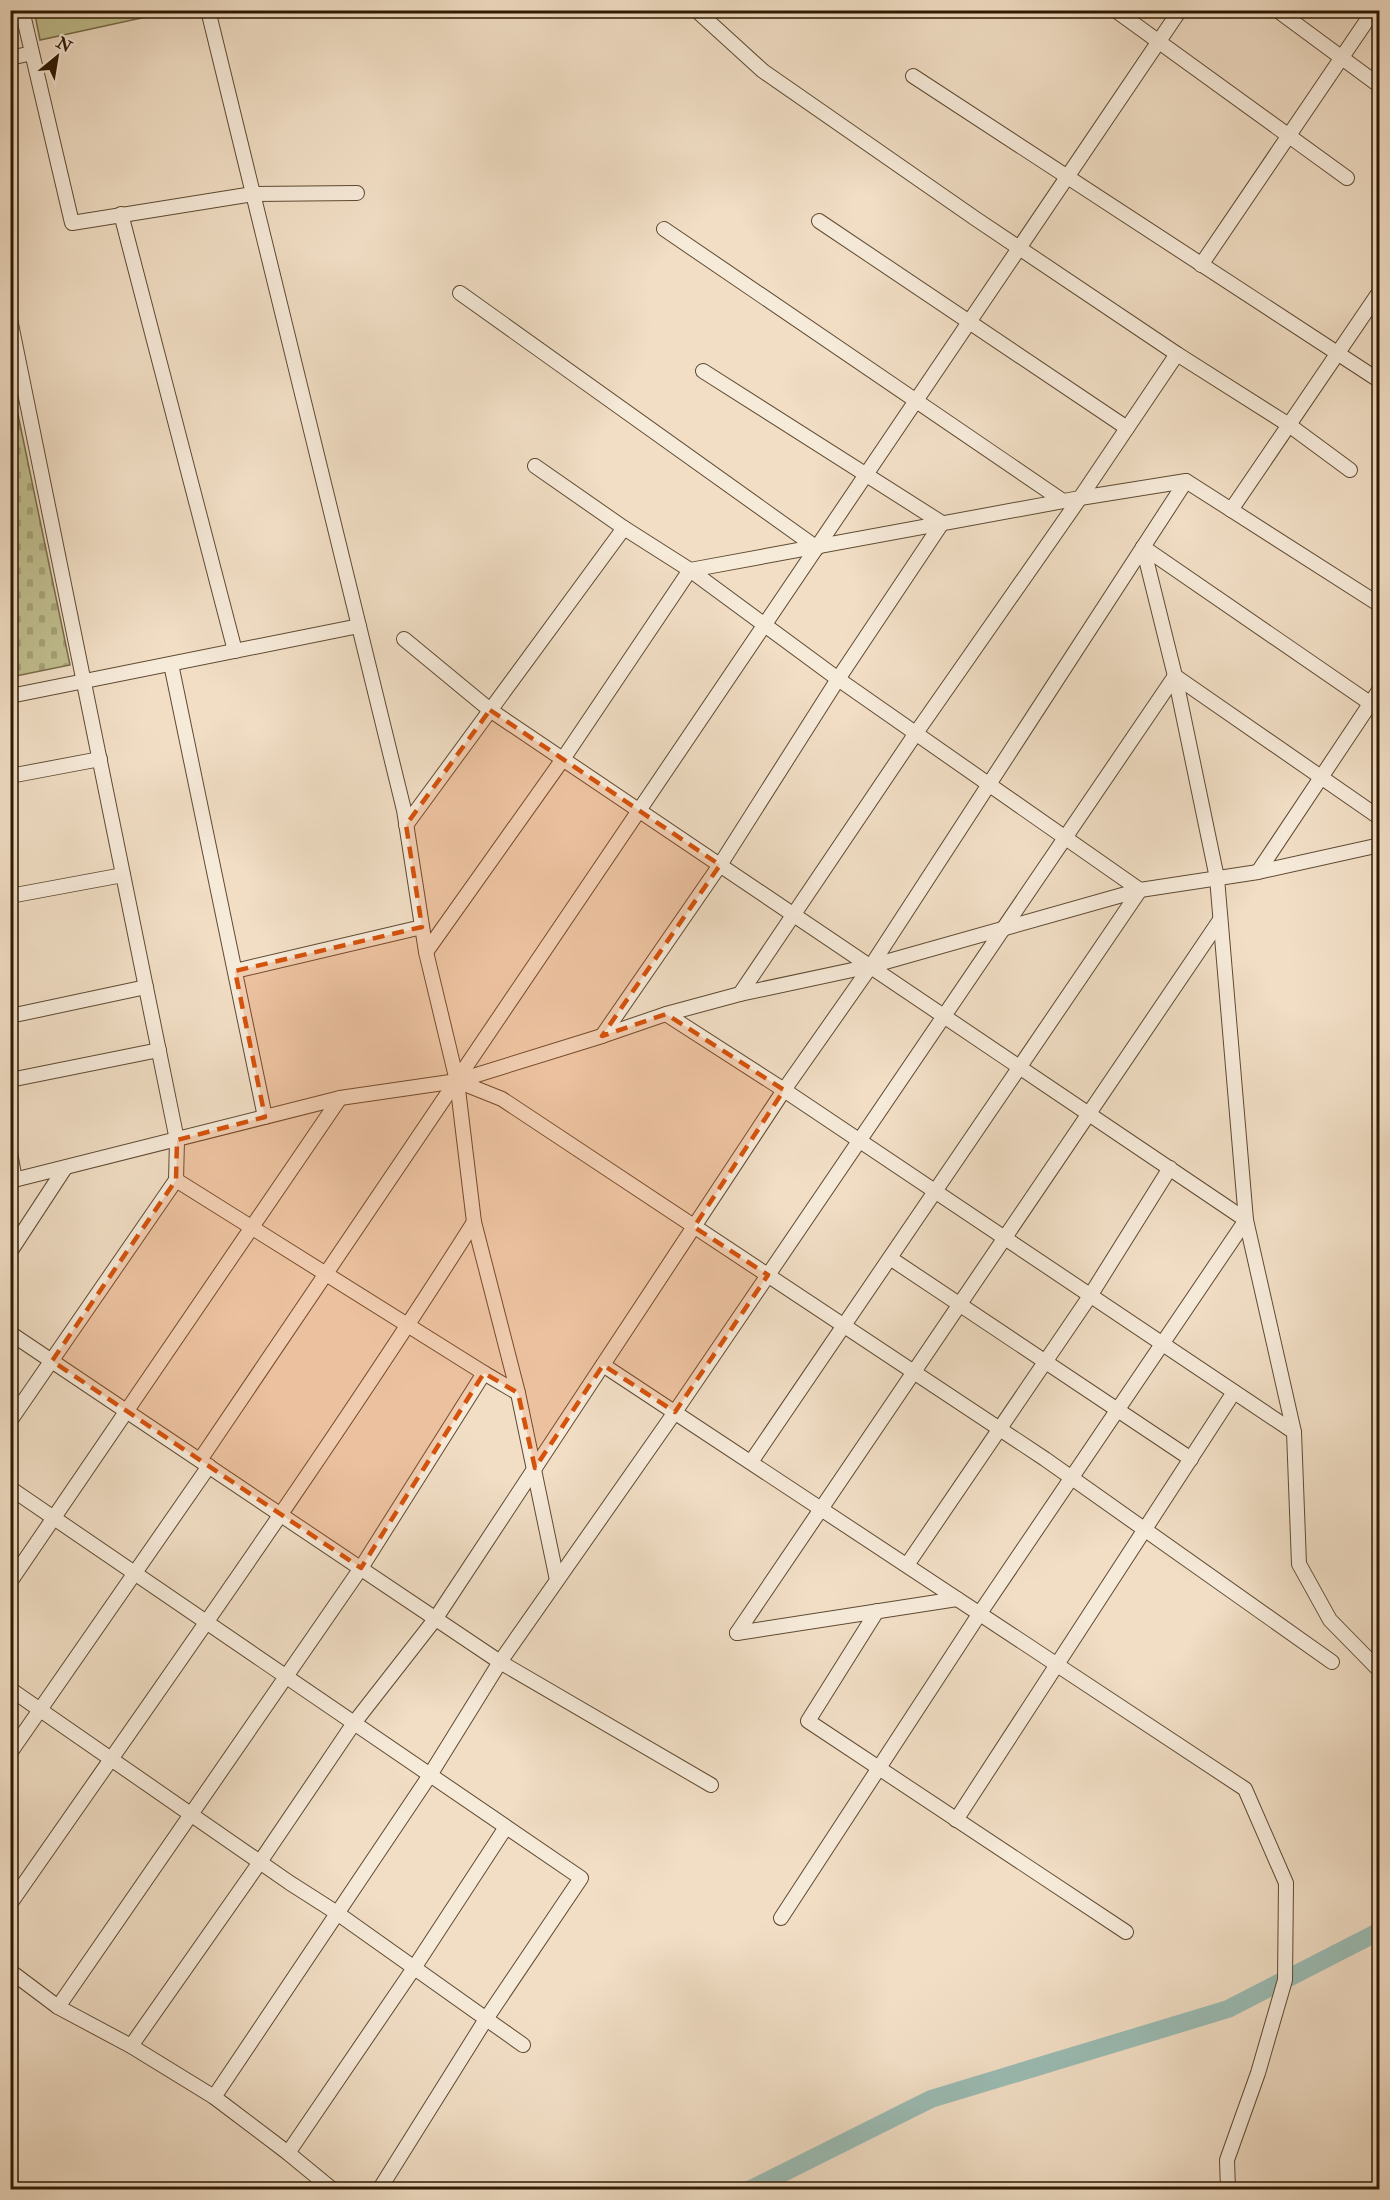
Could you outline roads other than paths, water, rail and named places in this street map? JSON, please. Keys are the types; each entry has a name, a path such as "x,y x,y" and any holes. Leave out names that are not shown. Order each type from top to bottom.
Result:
{"street":[{"path":"22,10 72,223 253,194 357,192"},
{"path":"208,10 406,825 426,952 457,1081 474,1222 518,1393 557,1580"},
{"path":"696,10 763,71 1177,354 1289,425 1350,470"},
{"path":"1114,10 1347,178"},
{"path":"10,1753 134,1573 326,1274 1180,10"},
{"path":"1277,10 1380,86"},
{"path":"1201,265 1374,10"},
{"path":"10,58 32,53"},
{"path":"913,76 1380,381"},
{"path":"121,214 235,651"},
{"path":"819,221 1127,428"},
{"path":"664,229 1063,501"},
{"path":"1231,510 1380,291"},
{"path":"460,293 817,548"},
{"path":"10,319 177,1140 176,1180 10,1421"},
{"path":"740,994 916,733 1177,354"},
{"path":"703,371 942,523"},
{"path":"535,466 624,528 690,570 838,679 1140,890"},
{"path":"131,2046 261,1862 354,1724 436,1618 784,1090 871,966 1186,481"},
{"path":"426,952 563,759 690,570 1063,501 1186,481 1380,605"},
{"path":"602,1036 720,865 838,679 942,523"},
{"path":"406,825 624,528"},
{"path":"1143,547 1175,676 1217,878 1246,1220 1294,1432 1299,1564 1330,1620 1380,1671"},
{"path":"1143,547 1375,706"},
{"path":"10,696 359,626"},
{"path":"404,639 490,710 1246,1220"},
{"path":"171,664 265,1117"},
{"path":"1175,676 1380,818"},
{"path":"214,2097 430,1775 500,1662 675,1412 1175,676"},
{"path":"1258,872 1321,777 1375,706 1380,689"},
{"path":"10,776 100,759"},
{"path":"10,1154 13,1181 340,1098 457,1081 666,1014 740,994 871,966 1140,890 1258,872 1375,848"},
{"path":"10,896 123,875"},
{"path":"751,1462 1140,890"},
{"path":"957,1599 737,1633 1220,920"},
{"path":"235,971 422,927"},
{"path":"10,1016 146,987"},
{"path":"666,1014 784,1090 1294,1432"},
{"path":"10,1080 159,1050"},
{"path":"457,1081 502,1099 1000,1429 1072,1477 1332,1662"},
{"path":"10,1582 340,1098"},
{"path":"10,1252 65,1168"},
{"path":"907,1565 1090,1296 1170,1168"},
{"path":"176,1180 518,1393"},
{"path":"781,1918 980,1613 1246,1220"},
{"path":"10,1904 282,1515 409,1325 474,1222"},
{"path":"890,1258 1191,1459"},
{"path":"10,1333 500,1662 711,1785"},
{"path":"603,1365 1245,1789 1286,1883 1285,1980 1258,2073 1227,2160 1228,2190"},
{"path":"58,2007 361,1568 484,1373"},
{"path":"956,1820 1234,1392"},
{"path":"10,1488 581,1878 486,2019 379,2190"},
{"path":"878,1611 808,1721 1126,1932"},
{"path":"10,1689 337,1912 523,2045"},
{"path":"288,2153 414,1968 506,1827"},
{"path":"10,1971 58,2007 131,2046 214,2097 333,2190"}],"waterway":[{"path":"749,2190 931,2099 1228,2009 1380,1931"}]}
